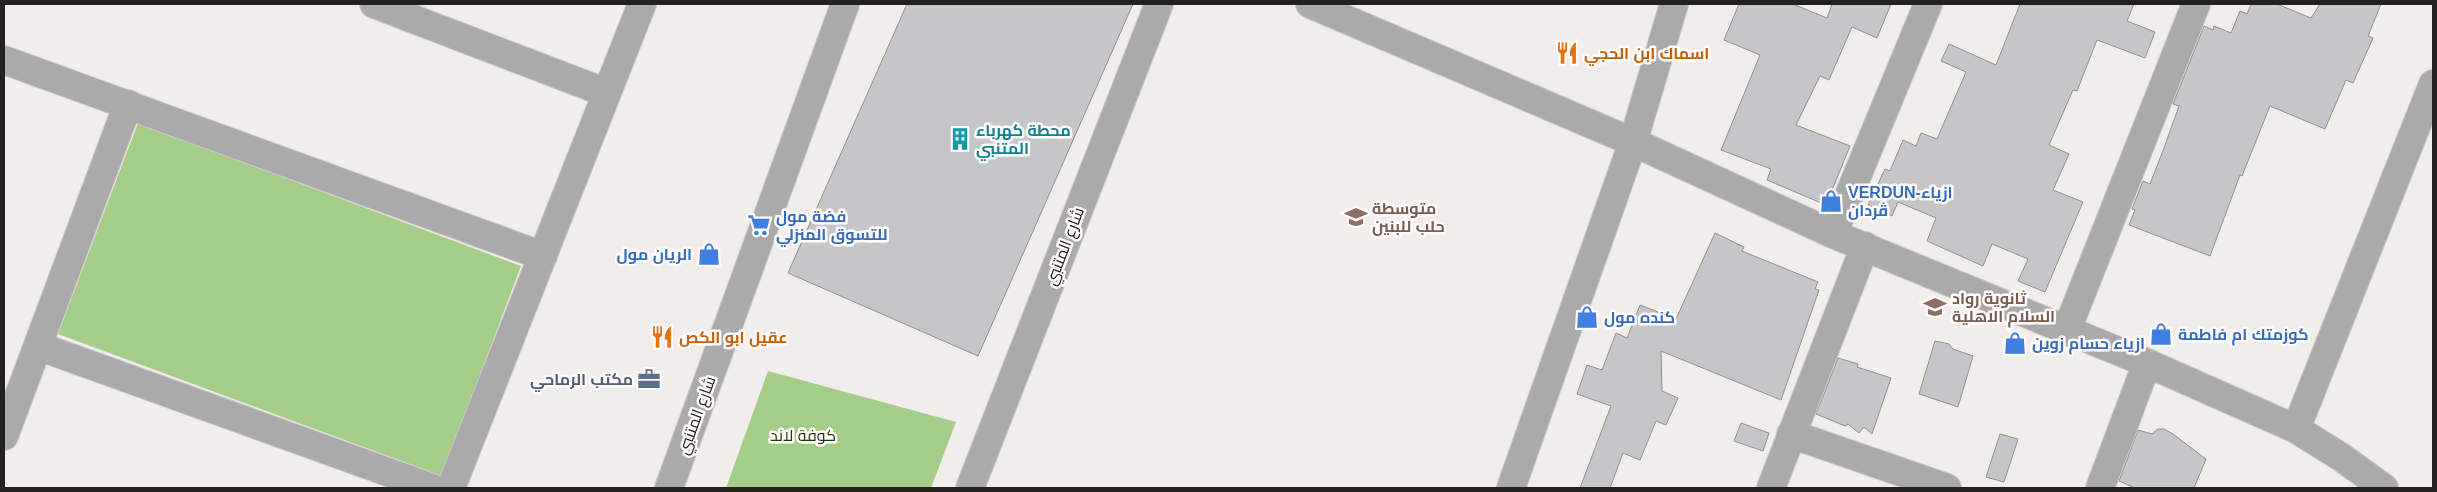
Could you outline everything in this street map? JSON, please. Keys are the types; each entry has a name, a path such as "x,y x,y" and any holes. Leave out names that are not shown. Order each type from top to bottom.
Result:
{"street":[{"path":"374,4 607,93"},
{"path":"452,488 642,4"},
{"name":"شارع المتنبي","path":"669,488 844,4"},
{"name":"شارع المتنبي","path":"970,488 1159,4"},
{"path":"1310,4 1633,142 1833,234 2066,332 2147,363 2296,429 2384,488"},
{"path":"1511,488 1633,142 1674,4"},
{"path":"1833,234 1928,4"},
{"path":"2066,332 2196,4"},
{"path":"4,60 543,256"},
{"path":"2296,429 2433,84"},
{"path":"4,436 128,104"},
{"path":"1770,488 1865,246"},
{"path":"38,346 432,488"},
{"path":"2100,488 2147,363"},
{"path":"1791,434 1947,488"}],"green space":[{"path":"138,123 521,266 442,476 58,334"},
{"name":"كوفة لاند","path":"768,371 956,422 931,488 726,488"}],"building":[{"name":"محطة كهرباء المتنبي","path":"907,4 1133,4 978,356 788,273"},
{"path":"1739,4 1793,4 1827,18 1832,4 1891,4 1877,38 1852,27 1829,80 1820,76 1796,125 1850,146 1826,205 1767,180 1771,169 1721,150 1760,55 1724,40"},
{"path":"2020,4 2134,4 2127,21 2155,32 2145,58 2097,40 2077,91 2073,90 2049,145 2069,154 2053,190 2083,202 2045,292 2018,281 2028,259 1992,244 1983,266 1927,241 1936,218 1898,202 1892,216 1868,205 1885,169 1890,171 1903,140 1916,146 1921,133 1937,139 1966,72 1941,61 1949,44 1996,65"},
{"path":"2251,4 2277,4 2311,18 2320,4 2381,4 2368,36 2373,38 2353,83 2346,80 2325,129 2270,106 2242,176 2240,175 2210,256 2129,225 2135,210 2132,209 2143,181 2150,184 2164,148 2179,106 2173,104 2204,26 2213,30 2214,26 2231,33 2240,11 2247,14"},
{"path":"1715,233 1744,247 1742,251 1818,282 1815,289 1819,290 1781,400 1661,351 1662,391 1678,398 1666,425 1656,421 1640,460 1623,453 1610,488 1580,488 1611,406 1577,394 1587,365 1602,370 1616,333 1627,338 1640,305 1676,319"},
{"path":"1935,341 1949,344 1953,349 1973,356 1958,407 1919,394"},
{"path":"1838,358 1858,364 1857,367 1891,378 1872,434 1864,427 1859,433 1848,424 1845,426 1816,414"},
{"path":"1741,423 1769,433 1763,451 1734,441"},
{"path":"2158,429 2164,429 2173,434 2206,459 2194,488 2135,488 2119,481 2138,430 2152,434"},
{"path":"2000,434 2018,439 2004,482 1986,477"}],"place":[{"name":"اسماك ابن الحجي","path":"1567,53"},
{"name":"محطة كهرباء المتنبي","path":"960,139"},
{"name":"VERDUN-ازياء ڤردان","path":"1831,201"},
{"name":"متوسطة حلب للبنين","path":"1356,217"},
{"name":"فضة مول للتسوق المنزلي","path":"759,225"},
{"name":"الريان مول","path":"709,254"},
{"name":"ثانوية رواد السلام الاهلية","path":"1935,307"},
{"name":"كنده مول","path":"1587,317"},
{"name":"كوزمتك ام فاطمة","path":"2161,334"},
{"name":"عقيل ابو الكص","path":"662,337"},
{"name":"ازياء حسام زوين","path":"2015,343"},
{"name":"مكتب الرماحي","path":"649,379"}]}
